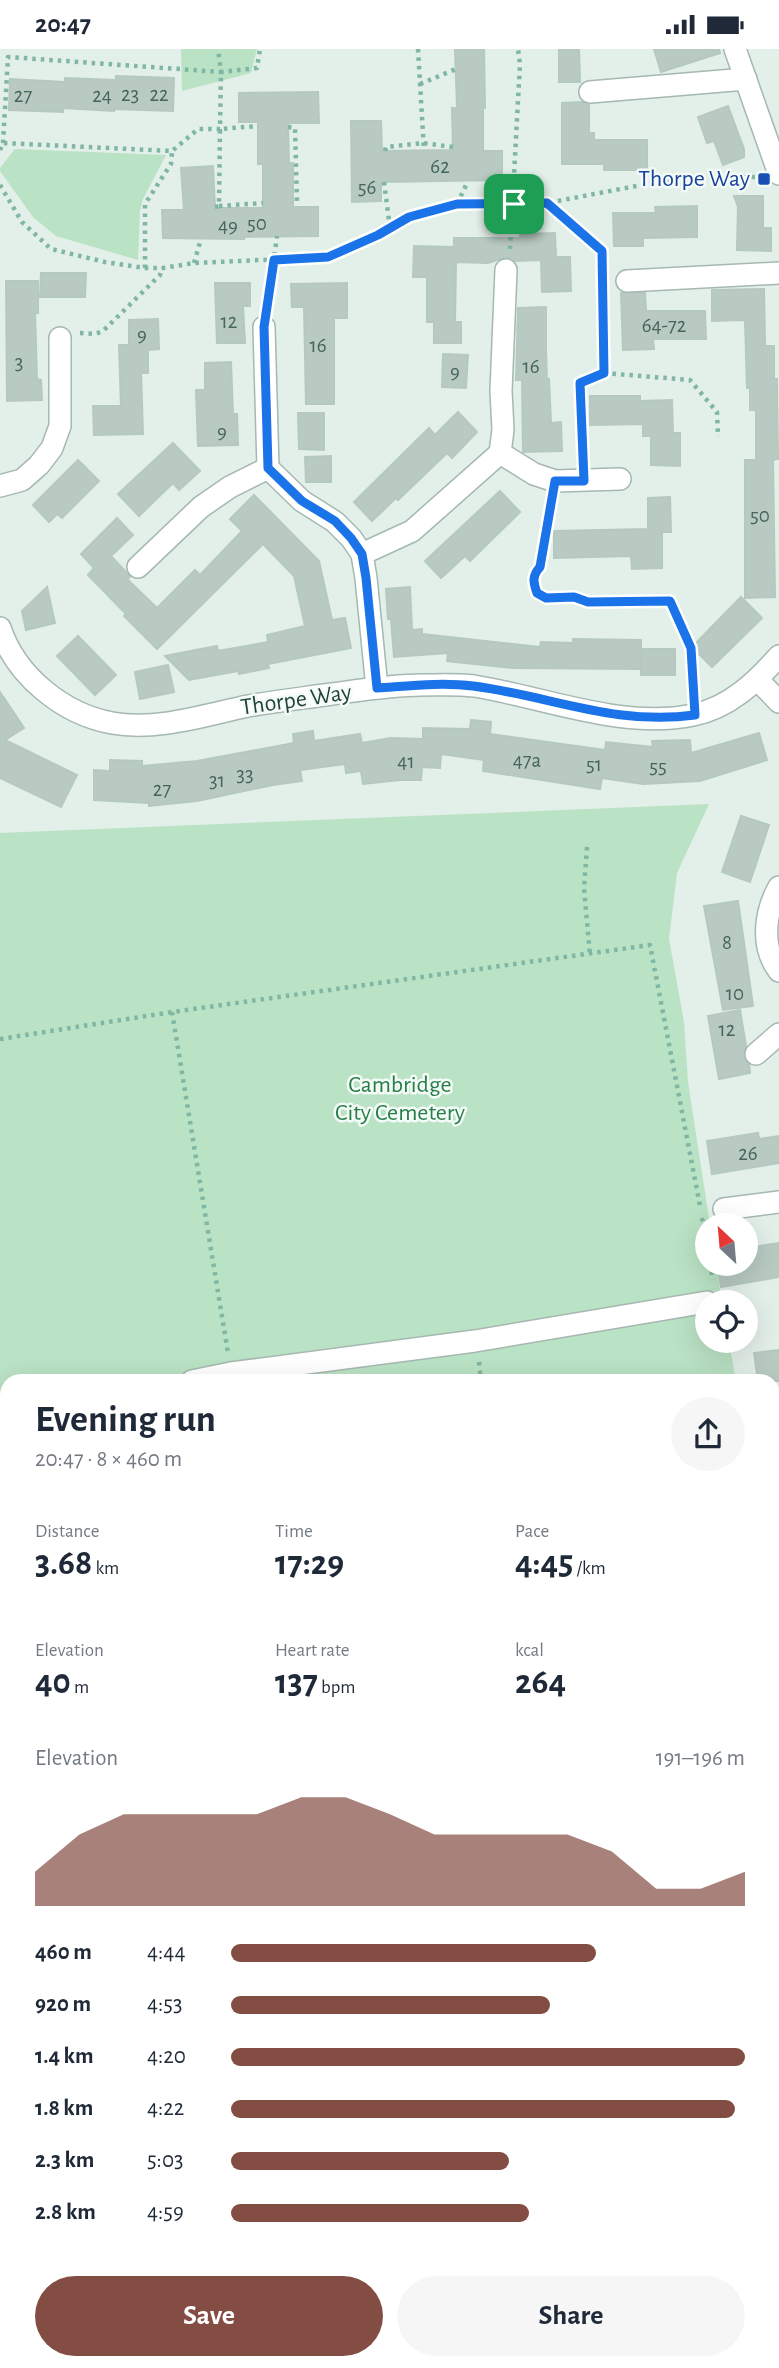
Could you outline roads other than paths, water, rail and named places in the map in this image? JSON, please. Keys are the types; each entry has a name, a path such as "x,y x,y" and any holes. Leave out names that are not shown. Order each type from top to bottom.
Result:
{"street":[{"path":"735,49 746,79 770,176"},
{"path":"590,92 746,79"},
{"path":"362,554 412,531 500,453 503,430 501,391 506,270"},
{"path":"627,281 779,274"},
{"path":"264,327 268,468 302,501 335,521 362,554 377,688"},
{"path":"0,486 22,480 39,465 52,448 60,426 60,338"},
{"path":"500,453 534,474 555,481 620,479"},
{"path":"138,567 201,507 230,487 268,468"},
{"name":"Thorpe Way","path":"1,635 27,677 58,701 81,713 112,723 155,724 259,704 419,685 473,686 621,716 665,719 695,715 735,698 758,680 779,656"},
{"path":"758,680 779,702"},
{"path":"779,887 766,918 766,940 774,965 779,971"},
{"path":"756,1054 779,1034"},
{"path":"724,1209 779,1202"},
{"path":"226,1374 475,1341 695,1305"}],"place":[{"name":"Thorpe Way","path":"764,179"}],"park label":[{"name":"Cambridge City Cemetery","path":"400,1099"}]}
